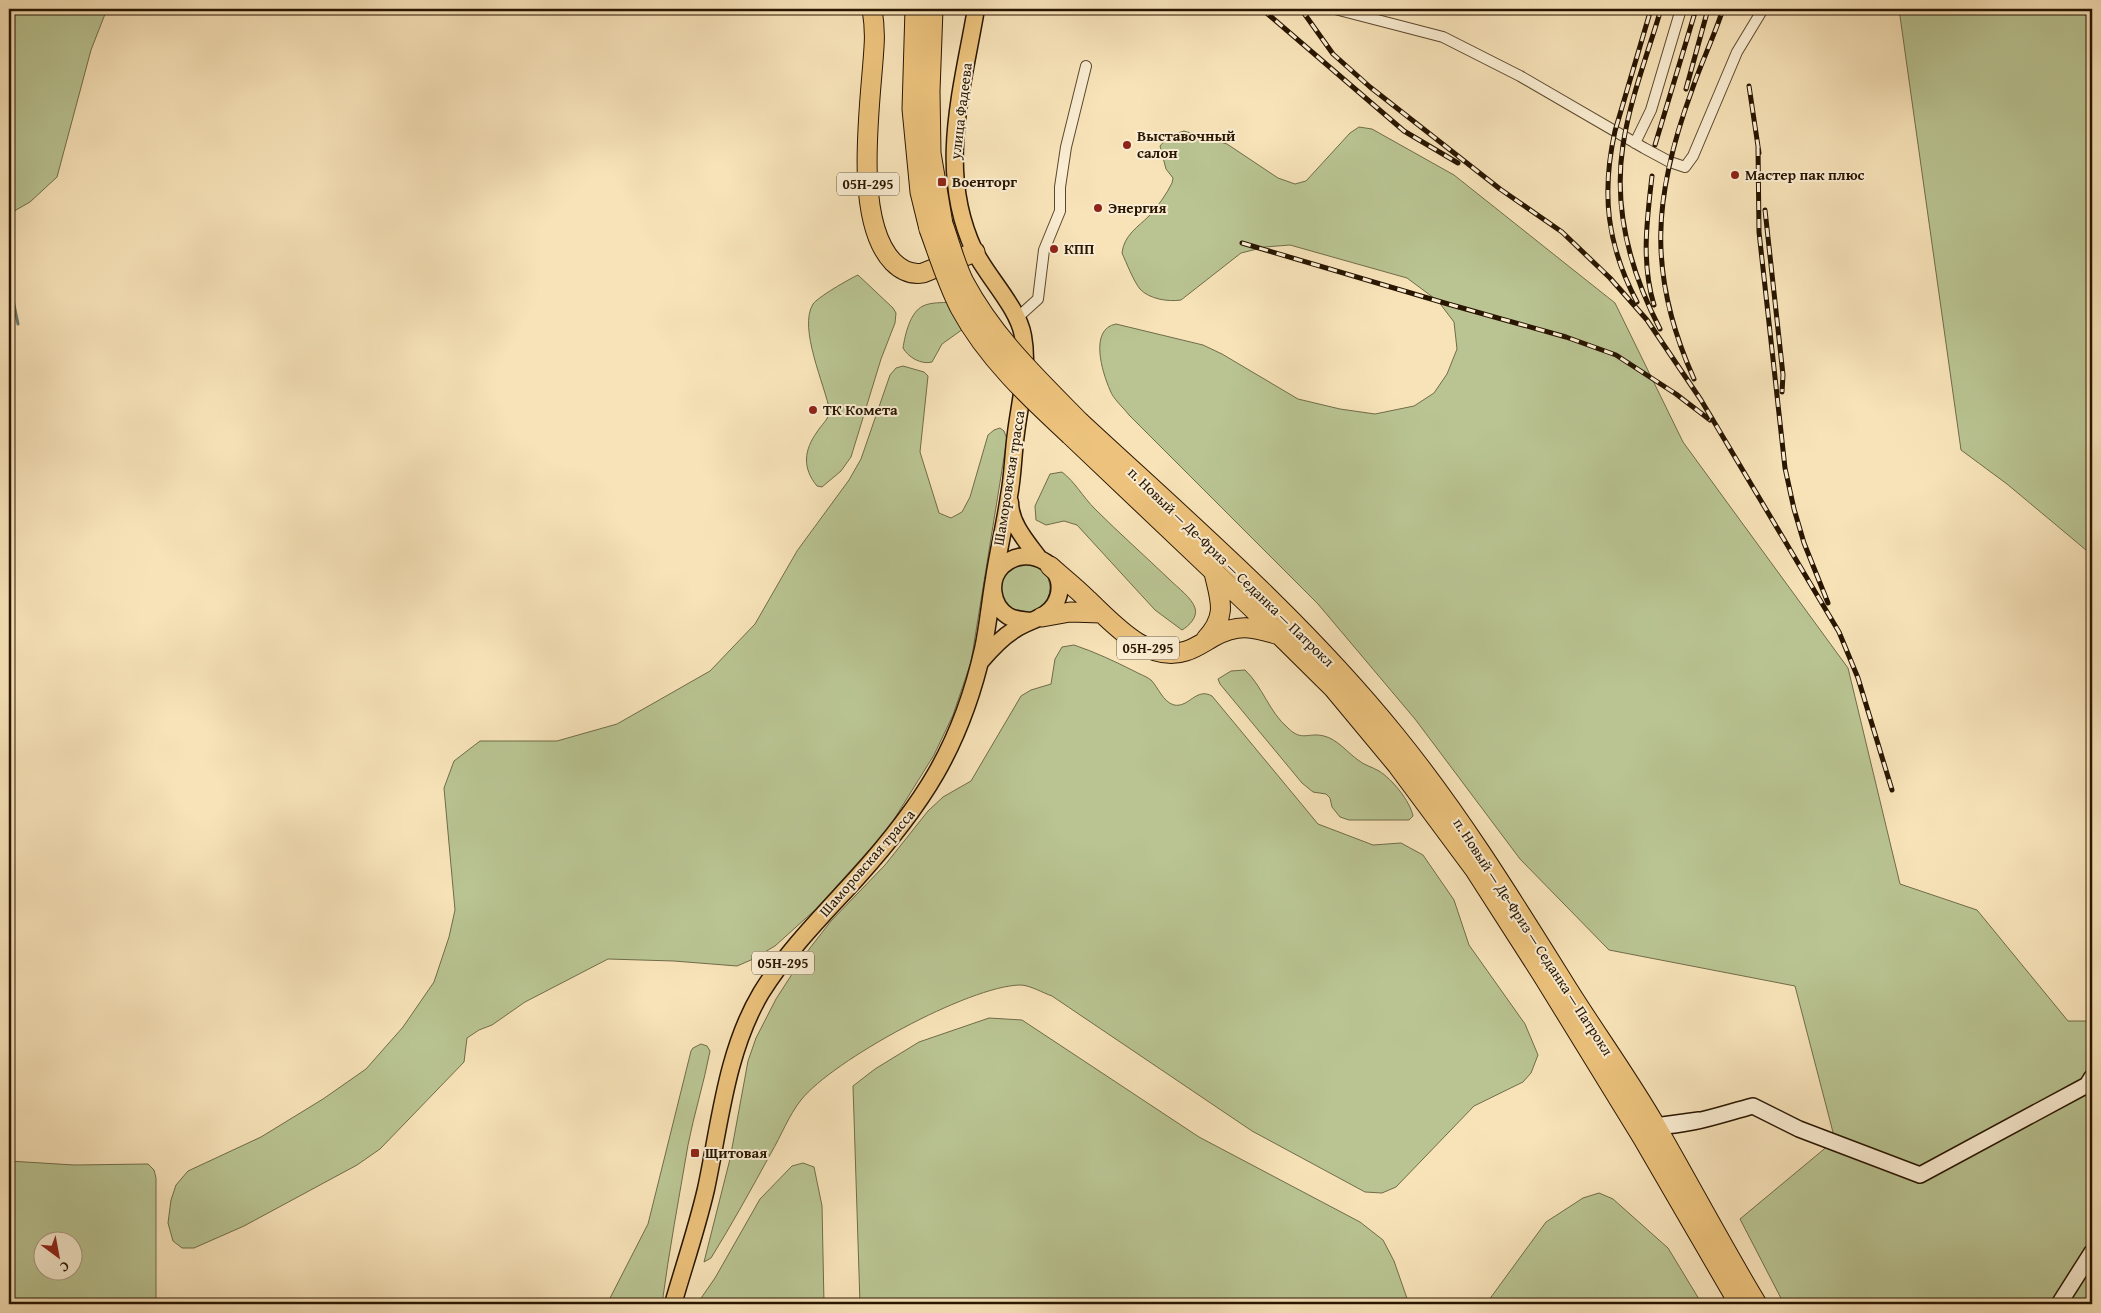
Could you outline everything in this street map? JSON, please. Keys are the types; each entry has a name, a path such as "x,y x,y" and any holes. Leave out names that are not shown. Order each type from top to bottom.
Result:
{"highway":[{"name":"05Н-295","path":"872,9 874,44 866,156 869,194 875,228 888,257 899,268 907,272 923,273 975,252"},
{"name":"п. Новый — Де-Фриз — Седанка — Патрокл","path":"915,9 912,109 920,192 936,227 990,325 1075,428 1214,574 1280,635 1333,688 1368,728 1475,870 1611,1086 1739,1304"},
{"name":"п. Новый — Де-Фриз — Седанка — Патрокл","path":"933,9 930,91 931,154 936,227"},
{"name":"п. Новый — Де-Фриз — Седанка — Патрокл","path":"1075,428 1196,528 1266,595 1345,677 1395,734 1488,862 1656,1126 1726,1254 1757,1304"},
{"path":"1044,561 1101,613"},
{"path":"1204,642 1214,631 1222,612 1214,574"},
{"name":"05Н-295","path":"1036,619 1070,612 1101,613 1144,646 1159,652 1179,653 1238,627 1256,628 1280,635"}],"main road":[{"name":"улица Фадеева","path":"976,9 958,114 953,164 958,206 975,252 1017,318"},
{"name":"Шаморовская трасса","path":"673,1304 704,1199 724,1095 746,1023 760,994 794,947 885,846 915,808 941,768 959,729 972,694 1010,495 1025,376 1026,356 1023,332 1017,318"},
{"name":"05Н-295","path":"978,665 1004,637 1036,619 1056,603 1058,593 1057,579 1017,526 1010,507 1010,495"},
{"name":"05Н-295","path":"1036,619 1018,620 1006,615 998,606 993,595 993,584 998,570 1009,560 1023,555 1044,561"},
{"path":"1656,1126 1699,1120 1753,1106 1799,1129 1920,1175 2087,1085 2092,1077"},
{"path":"2059,1304 2092,1252"}],"street":[{"path":"1335,9 1444,37 1520,76 1670,162 1685,166 1693,156 1738,52 1763,9"},
{"path":"1636,143 1651,110 1681,9"},
{"path":"1017,318 1038,299 1044,250 1060,212 1060,187 1066,147 1086,66"}],"green space":[{"path":"9,9 107,9 91,50 57,177 30,202 9,214"},
{"path":"1899,9 2092,9 2092,555 2007,484 1961,450"},
{"path":"1359,127 1372,129 1454,175 1615,303 1683,442 1848,668 1900,884 1977,910 2068,1021 2092,1021 2092,1304 1784,1304 1740,1219 1835,1140 1795,986 1609,950 1520,859 1415,719 1318,604 1113,397 1101,363 1100,342 1108,328 1116,324 1203,345 1222,354 1298,399 1340,409 1375,414 1414,406 1434,393 1447,374 1457,349 1454,322 1438,301 1407,278 1290,245 1265,247 1241,253 1181,300 1170,301 1148,295 1140,289 1122,253 1129,236 1156,208 1172,183 1173,178 1166,169 1160,146 1169,136 1184,131 1227,144 1278,178 1295,184 1306,181 1350,133"},
{"path":"858,275 893,308 896,313 895,323 881,359 851,457 841,471 822,487 817,486 812,479 806,459 809,446 830,412 810,342 809,314 816,301 834,288"},
{"path":"950,302 963,329 942,344 932,362 919,361 911,357 903,348 911,318 923,306 933,303"},
{"path":"903,366 924,372 928,376 920,452 939,513 951,518 962,512 970,497 988,435 1000,428 1004,431 1007,439 971,662 953,715 934,755 888,829 816,909 775,946 751,960 737,966 674,961 608,959 525,1002 492,1025 479,1030 467,1038 464,1062 380,1149 357,1165 244,1226 194,1248 182,1248 173,1241 168,1223 171,1200 176,1185 188,1171 261,1137 323,1099 366,1069 403,1027 434,982 449,937 455,910 444,788 454,761 480,741 557,741 617,724 710,671 755,624 797,551 849,480 861,459 890,375 896,368"},
{"path":"1062,472 1095,509 1191,600 1196,611 1195,615 1192,621 1182,630 1155,610 1077,525 1064,521 1046,525 1036,520 1035,506 1050,474"},
{"path":"1020,563 1030,563 1043,570 1050,583 1050,593 1043,606 1030,613 1020,613 1011,609 1004,602 1000,593 1000,583 1004,574 1011,567"},
{"path":"1074,645 1149,679 1167,701 1174,705 1184,704 1201,694 1212,696 1318,824 1373,845 1401,843 1423,855 1454,900 1469,945 1525,1024 1538,1055 1531,1073 1523,1082 1474,1106 1396,1187 1382,1193 1365,1192 1252,1131 1052,996 1024,985 997,989 937,1011 903,1028 842,1065 818,1084 797,1106 727,1232 711,1258 704,1262 730,1159 748,1061 756,1038 776,999 803,957 831,921 885,865 928,811 943,797 971,781 1021,696 1031,690 1051,684 1055,659 1062,647"},
{"path":"1245,670 1257,684 1281,722 1297,735 1318,735 1329,738 1338,743 1360,762 1379,771 1400,791 1413,816 1409,820 1349,820 1340,817 1332,807 1330,798 1326,794 1313,792 1302,783 1220,684 1218,679 1231,671"},
{"path":"989,1018 1022,1020 1199,1137 1360,1222 1383,1240 1394,1261 1409,1304 860,1304 853,1086 875,1069 919,1042"},
{"path":"701,1044 707,1046 710,1051 688,1145 662,1304 607,1304 648,1224 691,1051"},
{"path":"9,1161 74,1165 148,1164 154,1170 156,1178 156,1304 9,1304"},
{"path":"803,1163 814,1167 822,1206 824,1304 697,1304 715,1278 760,1199 792,1166"},
{"path":"1599,1193 1613,1199 1668,1248 1702,1304 1486,1304 1546,1222 1583,1198"}],"waterway":[{"path":"9,292 12,295 18,324"}],"railway":[{"path":"1262,9 1404,131 1458,163"},
{"path":"1301,9 1333,54 1370,87 1500,189 1562,232 1610,278 1647,320 1701,400 1839,632 1858,678 1892,790"},
{"path":"1637,302 1627,281 1613,239 1608,198 1608,176 1615,131 1651,9"},
{"path":"1660,329 1640,285 1626,240 1620,193 1620,169 1626,128 1661,9"},
{"path":"1655,145 1696,9"},
{"path":"1686,89 1708,9"},
{"path":"1694,379 1679,341 1668,304 1662,269 1663,200 1669,165 1679,129 1723,9"},
{"path":"1749,86 1759,153"},
{"path":"1758,147 1759,232 1785,468 1804,543 1828,603"},
{"path":"1652,176 1646,257 1654,305"},
{"path":"1765,210 1783,375 1782,392"},
{"path":"1242,243 1566,337 1616,355 1676,394 1710,420"}],"place":[{"name":"Выставочный салон","path":"1127,145"},
{"name":"Мастер пак плюс","path":"1735,175"},
{"name":"Военторг","path":"942,182"},
{"name":"Энергия","path":"1098,208"},
{"name":"КПП","path":"1054,249"},
{"name":"ТК Комета","path":"813,410"},
{"name":"Щитовая","path":"695,1153"}]}
